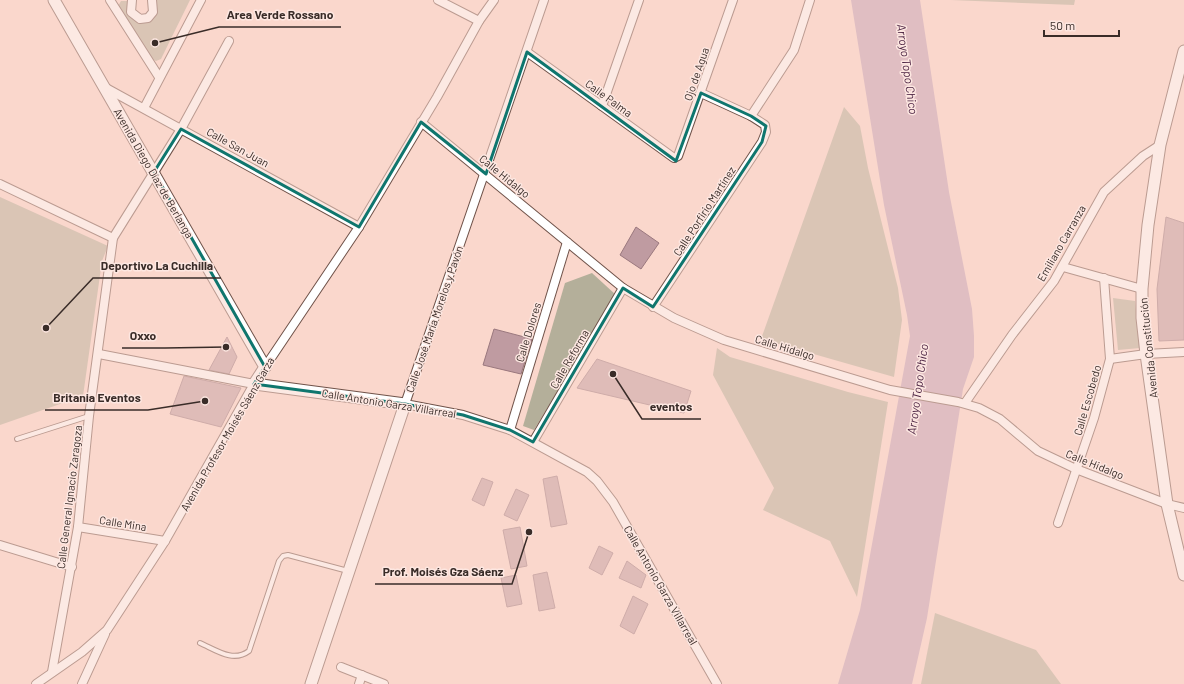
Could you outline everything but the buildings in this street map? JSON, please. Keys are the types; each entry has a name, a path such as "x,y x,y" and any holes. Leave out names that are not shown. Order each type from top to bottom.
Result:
{"street":[{"name":"Avenida Diego Díaz de Berlanga","path":"54,0 106,88 265,367"},
{"path":"110,0 159,77"},
{"path":"132,0 131,12 140,19 148,18 153,12 154,4 152,0"},
{"path":"144,108 159,77 201,0"},
{"path":"438,0 479,21"},
{"name":"Calle José María Morelos y Pavón","path":"311,684 405,404 486,174 544,0"},
{"path":"602,106 639,0"},
{"name":"Ojo de Agua","path":"678,156 733,0"},
{"path":"701,94 751,116 794,50 810,0"},
{"name":"Avenida Profesor Moisés Sáenz Garza","path":"36,684 82,652 107,630 165,541 254,384 359,226 492,1"},
{"name":"Calle General Ignacio Zaragoza","path":"52,672 78,527 89,416 99,354 113,238 181,129 229,41"},
{"name":"Avenida Constitución","path":"1184,51 1160,145 1148,225 1142,289 1142,318 1146,354 1167,504 1184,575"},
{"name":"Calle Palma","path":"527,52 672,158 678,156"},
{"name":"Calle San Juan","path":"106,88 359,226"},
{"name":"Calle Porfirio Martínez","path":"653,308 762,142 766,132 765,125 751,116"},
{"name":"Calle Hidalgo","path":"421,122 623,288 653,308 724,340 890,390 962,403 994,414 1038,451 1076,469 1167,504 1184,508"},
{"name":"Emiliano Carranza","path":"962,403 1063,267 1104,192 1143,156 1160,145"},
{"path":"0,184 113,238"},
{"name":"Calle Dolores","path":"510,430 567,242"},
{"path":"1063,267 1142,289"},
{"name":"Calle Escobedo","path":"1058,523 1094,418 1110,359 1104,278"},
{"name":"Calle Reforma","path":"533,442 623,288"},
{"path":"1110,359 1146,354 1184,352"},
{"name":"Calle Antonio Garza Villarreal","path":"99,354 254,384 405,404 463,414 510,430 533,442 587,472 608,493 666,592 717,684"},
{"name":"Calle Mina","path":"78,527 165,541"},
{"path":"0,545 72,567"},
{"path":"82,684 107,630"},
{"path":"341,666 384,684"},
{"path":"359,684 362,675"}],"lane":[{"path":"17,439 89,416"},
{"path":"200,642 232,657 242,656 249,651 279,561 283,556 288,555 350,571"}],"highlighted area":[{"path":"527,52 676,161 701,93 751,116 766,126 762,142 653,307 623,288 533,442 510,430 463,415 405,404 254,384 265,367 154,172 181,129 359,227 421,122 486,174"}],"shaded area":[{"path":"156,0 190,0 161,59 156,61 150,58 118,6 121,1 129,1 130,15 154,17 157,10"},
{"path":"951,0 1075,0 1074,5"},
{"path":"844,107 860,126 868,168 898,288 902,320 894,377 761,339"},
{"path":"0,197 108,246 102,261 83,396 0,425"},
{"path":"592,273 616,295 534,430 523,426 565,283"},
{"path":"1113,298 1135,301 1140,348 1118,350"},
{"path":"717,348 730,357 848,392 888,402 857,597 830,541 763,510 774,488 713,375"},
{"path":"935,613 1036,650 1061,684 921,684"}],"water":[{"name":"Arroyo Topo Chico","path":"851,0 920,0 949,192 972,309 974,357 963,389 927,618 912,684 838,684 860,610 910,336 884,205"}],"place":[{"name":"Area Verde Rossano","path":"155,43"},
{"name":"Deportivo La Cuchilla","path":"46,328"},
{"name":"Oxxo","path":"226,347"},
{"name":"eventos","path":"613,374"},
{"name":"Britania Eventos","path":"205,401"},
{"name":"Prof. Moisés Gza Sáenz","path":"529,532"}]}
